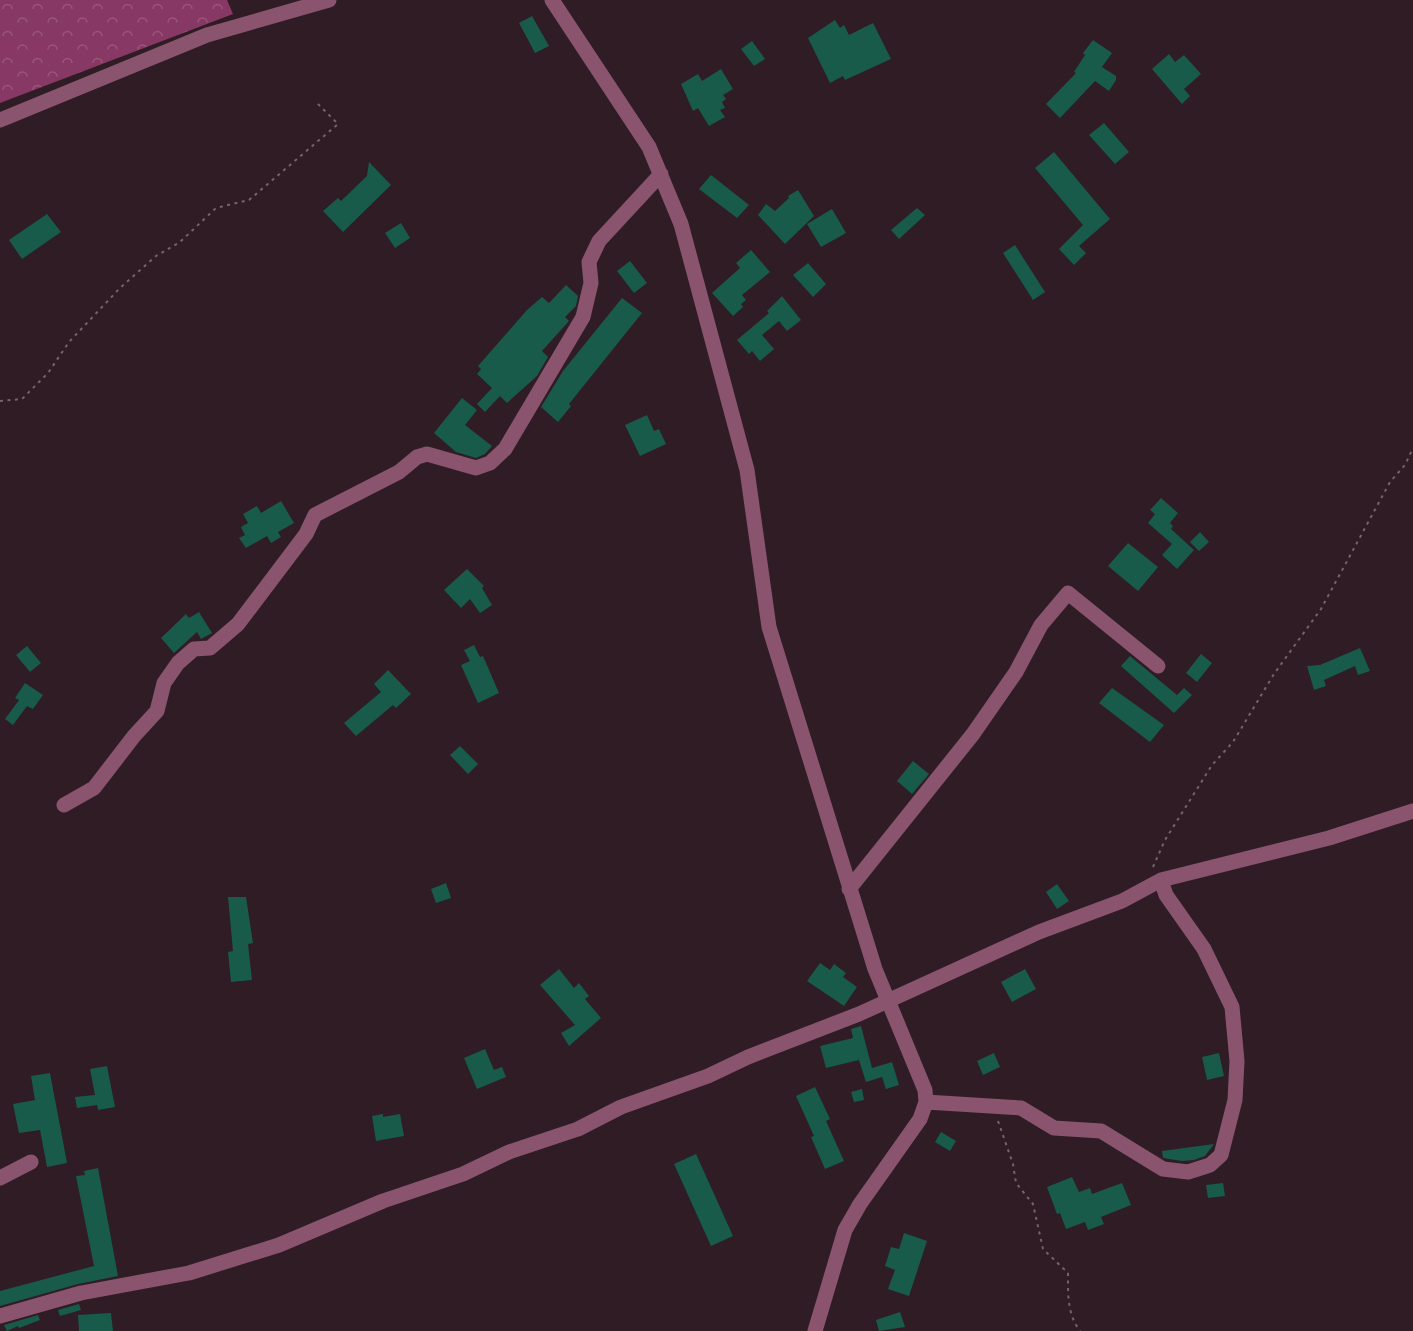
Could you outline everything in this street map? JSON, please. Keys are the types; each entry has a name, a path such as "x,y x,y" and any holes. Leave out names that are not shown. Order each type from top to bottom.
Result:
{"street":[{"path":"0,120 207,35 329,0"},
{"path":"552,0 649,147 681,224 747,470 769,627 849,889 887,1000 921,1079 926,1102 920,1119 860,1204 845,1230 816,1331"},
{"path":"64,805 94,788 157,711 164,684 178,663 194,649 210,648 238,624 306,534 315,515 324,508 399,472 427,453 476,468 489,463 505,449 583,317 591,283 589,262 599,241 661,174"},
{"path":"849,889 973,734 1016,672 1041,626 1068,593 1158,666"},
{"path":"0,1316 81,1293 189,1273 279,1245 383,1201 463,1174 509,1152 578,1129 621,1107 708,1076 887,1000 1038,932 1122,901 1144,887 1161,880 1329,838 1413,812"},
{"path":"926,1102 1021,1108 1054,1128 1101,1131 1163,1169 1188,1172 1210,1165 1221,1155 1235,1100 1237,1061 1232,1007 1204,949 1166,895 1161,880"},
{"path":"0,1178 31,1162"}],"path":[{"path":"0,401 22,399 48,373 84,326 120,288 156,256 180,242 216,208 249,200 338,124 315,101"},
{"path":"1144,887 1165,840 1212,765 1233,742 1274,674 1321,609 1390,482 1405,465 1413,448"},
{"path":"993,1107 1013,1164 1016,1183 1033,1204 1043,1249 1068,1273 1068,1303 1072,1321 1080,1331"}],"green space":[{"path":"0,0 227,0 233,14 0,103"}],"building":[{"path":"532,16 549,46 535,53 519,23"},
{"path":"835,20 840,28 844,25 849,35 873,23 891,59 845,80 843,76 830,83 808,38"},
{"path":"1093,40 1112,53 1102,67 1116,76 1116,80 1109,91 1095,81 1060,118 1046,104 1076,73 1074,72 1085,55 1083,53"},
{"path":"752,41 765,59 754,66 741,49"},
{"path":"1169,54 1175,62 1184,55 1201,74 1184,89 1190,96 1182,104 1152,69"},
{"path":"721,69 733,89 723,95 726,99 722,102 725,108 720,110 725,117 709,126 698,108 693,111 681,84 698,74 702,81"},
{"path":"1104,123 1129,152 1115,164 1089,135"},
{"path":"1054,152 1110,219 1079,246 1086,253 1074,265 1059,249 1083,225 1035,168"},
{"path":"369,162 391,185 343,232 323,211 338,198 341,201 367,176"},
{"path":"711,175 749,205 737,218 699,189"},
{"path":"798,190 814,216 785,244 758,215 766,204 775,211 789,198 788,196"},
{"path":"917,208 925,215 899,239 891,230"},
{"path":"832,209 846,233 821,247 807,224"},
{"path":"47,214 61,232 22,259 9,240"},
{"path":"401,223 410,238 395,248 385,233"},
{"path":"1015,245 1045,292 1033,300 1003,253"},
{"path":"751,250 770,272 742,295 746,300 741,304 743,307 733,316 712,293 740,268 736,263"},
{"path":"630,261 647,283 634,293 617,271"},
{"path":"808,263 826,284 813,297 793,275"},
{"path":"566,285 578,296 576,306 565,317 569,321 542,351 548,357 537,376 507,403 500,396 485,412 477,404 492,388 477,374 481,369 478,366 527,310 542,297 549,303"},
{"path":"782,296 801,320 787,331 779,321 762,335 774,349 760,361 752,351 749,354 737,340 769,313 767,311"},
{"path":"622,298 642,313 569,404 571,406 558,422 541,407 563,371"},
{"path":"462,398 477,410 465,425 492,446 485,454 476,458 456,452 434,433"},
{"path":"647,415 654,431 659,429 666,444 640,456 625,425"},
{"path":"1161,498 1178,513 1170,523 1173,526 1171,529 1194,550 1177,569 1162,555 1172,544 1148,523 1155,514 1150,510"},
{"path":"281,501 294,523 278,532 281,537 271,543 267,536 246,548 239,538 245,535 241,527 248,523 243,514 257,506 261,513"},
{"path":"1200,532 1209,542 1199,551 1190,542"},
{"path":"1128,543 1158,567 1138,591 1108,566"},
{"path":"467,569 484,586 482,588 492,605 480,613 470,599 461,608 444,590"},
{"path":"199,612 212,633 201,639 197,632 174,653 161,638 186,614 189,618"},
{"path":"474,645 480,657 483,656 499,693 478,703 461,665 470,661 464,650"},
{"path":"27,646 41,663 30,672 16,655"},
{"path":"1360,648 1370,671 1358,675 1355,666 1324,680 1326,686 1314,690 1307,666 1320,665"},
{"path":"1201,654 1212,663 1197,682 1186,673"},
{"path":"1130,656 1177,695 1184,688 1192,695 1174,713 1121,666"},
{"path":"388,670 411,694 396,708 393,705 356,736 344,723 381,692 374,684"},
{"path":"25,683 43,695 33,709 27,706 13,725 5,719 19,700 15,698"},
{"path":"1112,688 1164,725 1150,742 1099,703"},
{"path":"460,746 478,764 468,774 450,755"},
{"path":"913,761 929,774 912,794 897,781"},
{"path":"446,883 451,898 436,903 431,889"},
{"path":"1057,884 1069,901 1057,909 1046,892"},
{"path":"228,897 246,897 253,943 248,944 252,980 231,982 228,952 233,951"},
{"path":"820,963 830,970 834,964 846,973 843,977 857,987 844,1006 807,981"},
{"path":"559,969 574,988 579,983 589,996 585,999 601,1018 569,1046 561,1033 575,1025 540,985"},
{"path":"1025,969 1036,989 1012,1002 1001,982"},
{"path":"861,1026 872,1068 892,1062 899,1085 886,1089 882,1077 866,1082 859,1060 826,1068 820,1046 853,1038 851,1029"},
{"path":"485,1049 494,1070 502,1067 506,1077 477,1089 464,1058"},
{"path":"994,1053 1000,1067 983,1075 977,1061"},
{"path":"1219,1053 1224,1076 1207,1080 1202,1057"},
{"path":"107,1066 115,1107 98,1110 97,1105 77,1108 75,1097 95,1095 90,1069"},
{"path":"50,1073 67,1163 47,1167 40,1130 19,1133 13,1104 35,1100 31,1076"},
{"path":"815,1087 830,1119 826,1121 844,1161 825,1169 811,1137 814,1136 796,1096"},
{"path":"862,1089 864,1100 854,1102 851,1092"},
{"path":"383,1114 383,1117 400,1114 404,1136 376,1141 372,1116"},
{"path":"941,1132 956,1141 950,1151 935,1142"},
{"path":"1214,1144 1205,1156 1194,1160 1163,1158 1162,1151"},
{"path":"696,1154 733,1236 711,1246 674,1164"},
{"path":"98,1168 118,1276 78,1284 0,1306 0,1291 94,1266 76,1176 85,1175 84,1171"},
{"path":"1072,1177 1079,1192 1090,1188 1092,1194 1122,1183 1131,1205 1101,1217 1104,1224 1088,1230 1085,1222 1066,1229 1060,1213 1057,1214 1047,1187"},
{"path":"1223,1183 1225,1196 1208,1198 1206,1185"},
{"path":"904,1233 927,1241 909,1296 888,1289 895,1270 885,1266 891,1247 899,1249"},
{"path":"79,1304 81,1310 60,1316 58,1310"},
{"path":"900,1312 905,1327 879,1331 876,1320"},
{"path":"111,1313 113,1331 79,1331 78,1315"},
{"path":"38,1315 40,1320 19,1328 18,1326 7,1331 4,1325"}]}
